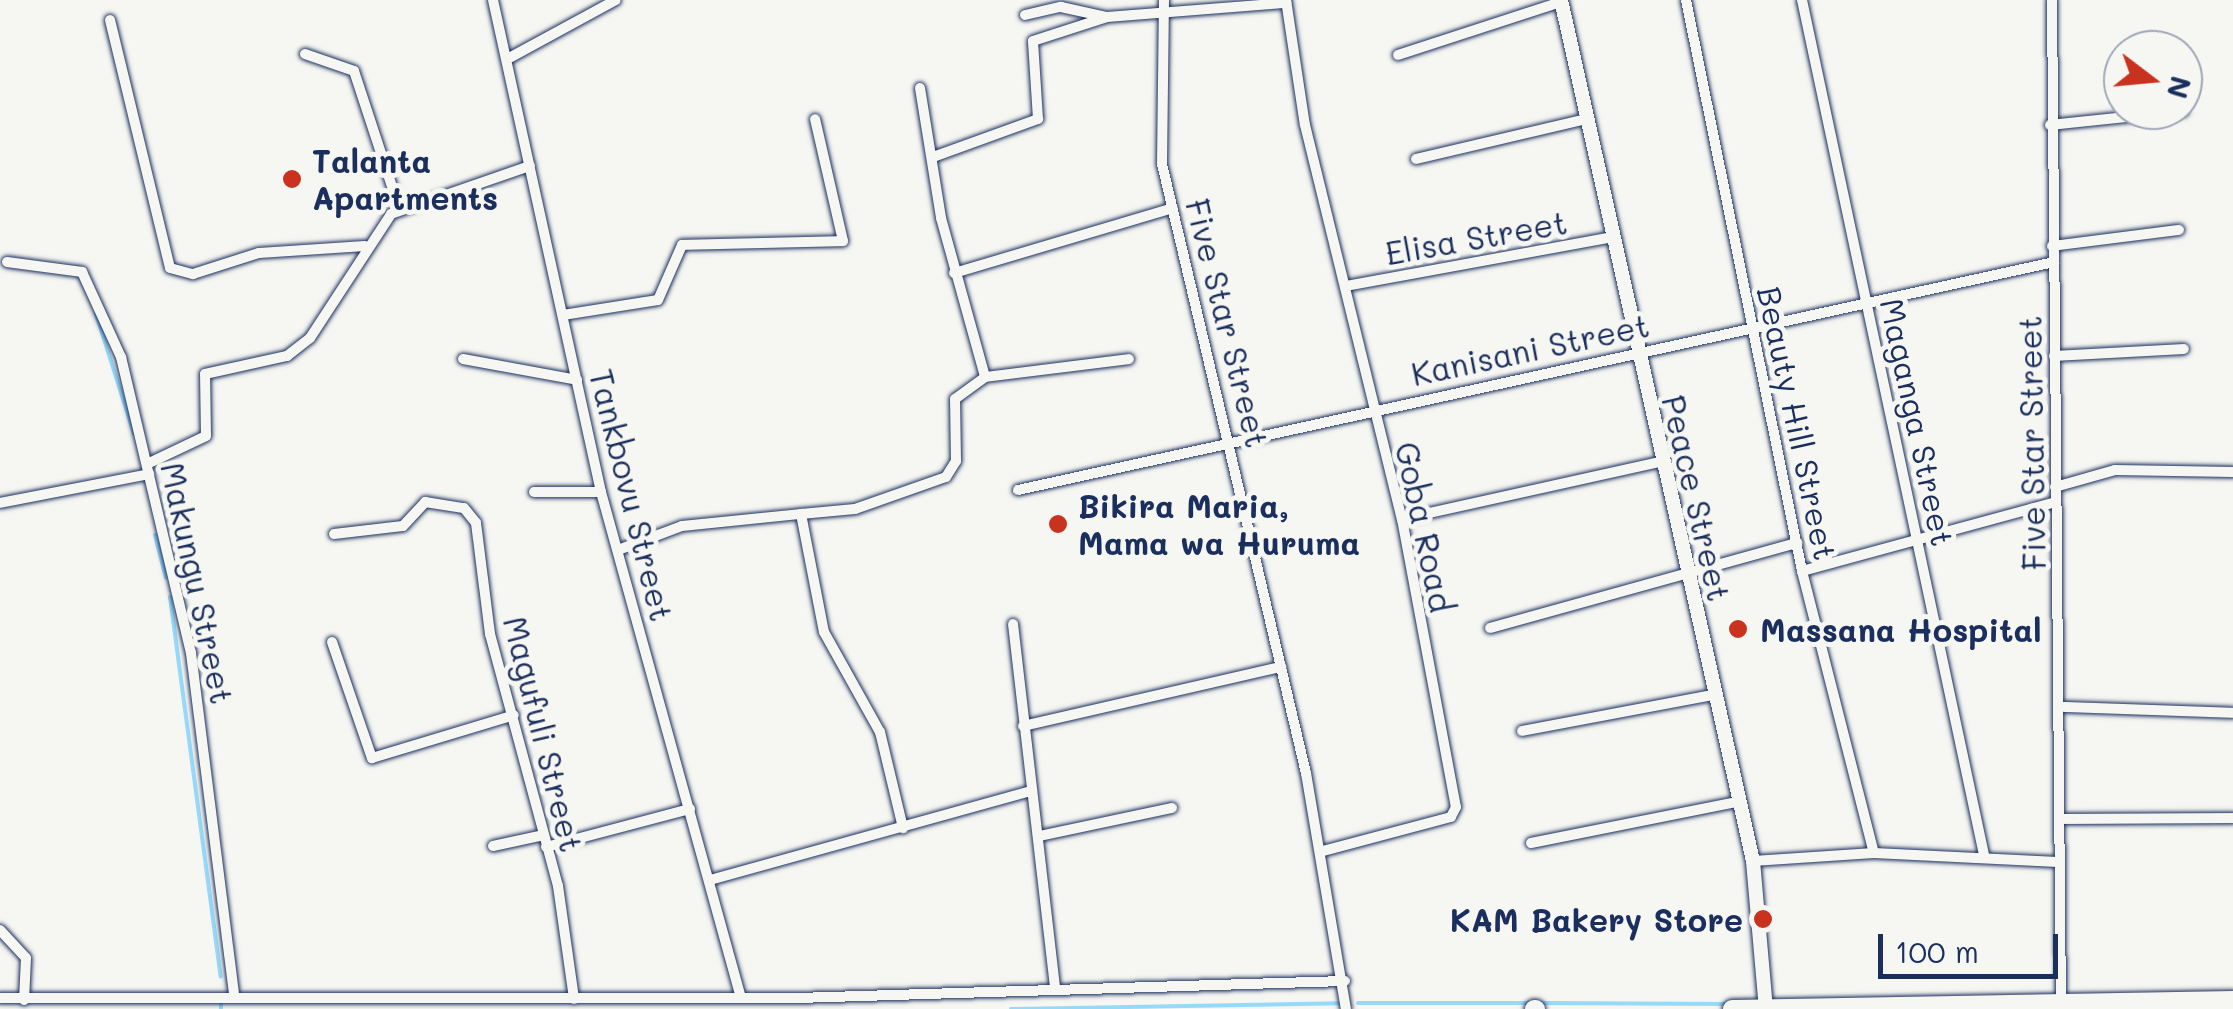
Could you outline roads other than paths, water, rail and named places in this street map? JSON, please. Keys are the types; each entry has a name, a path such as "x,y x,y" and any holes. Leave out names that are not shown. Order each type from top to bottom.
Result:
{"highway":[{"path":"1732,1009 2233,1000"}],"street":[{"name":"Tankbovu Street","path":"493,0 511,57 530,166 602,492 741,998"},
{"path":"511,57 616,0"},
{"name":"Five Star Street","path":"1164,0 1156,108 1173,208 1233,440 1322,851 1345,981 1346,1009"},
{"name":"Beauty Hill Street","path":"1686,0 1802,571 1874,853"},
{"name":"Maganga Street","path":"1802,0 1984,855"},
{"name":"Five Star Street","path":"2052,0 2050,126 2056,487 2053,503 2064,707 2058,862 2061,1004"},
{"path":"1398,55 1561,1"},
{"name":"Peace Street","path":"1561,1 1712,695 1753,861 1766,1009"},
{"path":"1025,15 1062,7 1107,17 1163,16 1286,2"},
{"name":"Goba Road","path":"1286,2 1346,286 1402,519 1456,807 1451,817 1322,851"},
{"path":"933,156 1030,124 1040,104 1027,46 1107,17"},
{"path":"110,20 170,268 193,274 259,254 365,246"},
{"path":"305,54 354,72 399,208"},
{"path":"920,88 954,273 985,377"},
{"path":"563,315 658,300 682,245 843,241 815,119"},
{"path":"1416,159 1586,120"},
{"path":"2050,126 2103,120"},
{"path":"0,503 148,469 206,436 205,374 288,356 310,338 365,246 399,208 530,166"},
{"path":"954,273 1173,208"},
{"path":"2052,246 2179,230"},
{"name":"Elisa Street","path":"1346,286 1614,238"},
{"name":"Makungu Street","path":"7,262 72,267 92,281 148,469 200,702 234,992"},
{"name":"Kanisani Street","path":"1018,490 2054,262"},
{"path":"2054,356 2184,349"},
{"path":"463,358 577,380"},
{"path":"618,550 682,526 855,509 946,477 956,461 955,399 985,377 1129,359"},
{"path":"1402,519 1660,462"},
{"path":"2056,487 2115,470 2233,472"},
{"path":"534,492 602,492"},
{"name":"Magufuli Street","path":"334,534 403,526 425,502 470,512 545,841 574,999"},
{"path":"1802,571 1918,536 2053,503"},
{"path":"801,514 824,632 880,732 903,828"},
{"path":"1490,628 1685,570 1797,542"},
{"path":"1013,624 1055,990"},
{"path":"332,642 372,758 514,715"},
{"path":"1023,726 1281,667"},
{"path":"1522,731 1712,695"},
{"path":"2064,707 2233,714"},
{"path":"710,880 1031,791"},
{"path":"1532,843 1736,802"},
{"path":"493,846 545,841 690,808"},
{"path":"1038,836 1172,808"},
{"path":"2062,819 2233,818"},
{"path":"1753,861 1874,853 1984,855 2058,862"},
{"path":"0,930 26,958 24,1000"},
{"path":"0,998 234,992 698,1004 741,998 1345,981"}],"waterway":[{"path":"96,314 134,434"},
{"path":"155,535 166,578"},
{"path":"170,597 221,977"},
{"path":"1011,1009 1341,1003"},
{"path":"1358,1003 1532,1003"},
{"path":"1541,1003 1727,1004"},
{"path":"221,1004 221,1009"}],"place":[{"name":"Talanta Apartments","path":"292,179"},
{"name":"Bikira Maria, Mama wa Huruma","path":"1058,524"},
{"name":"Massana Hospital","path":"1738,629"},
{"name":"KAM Bakery Store","path":"1763,919"}]}
